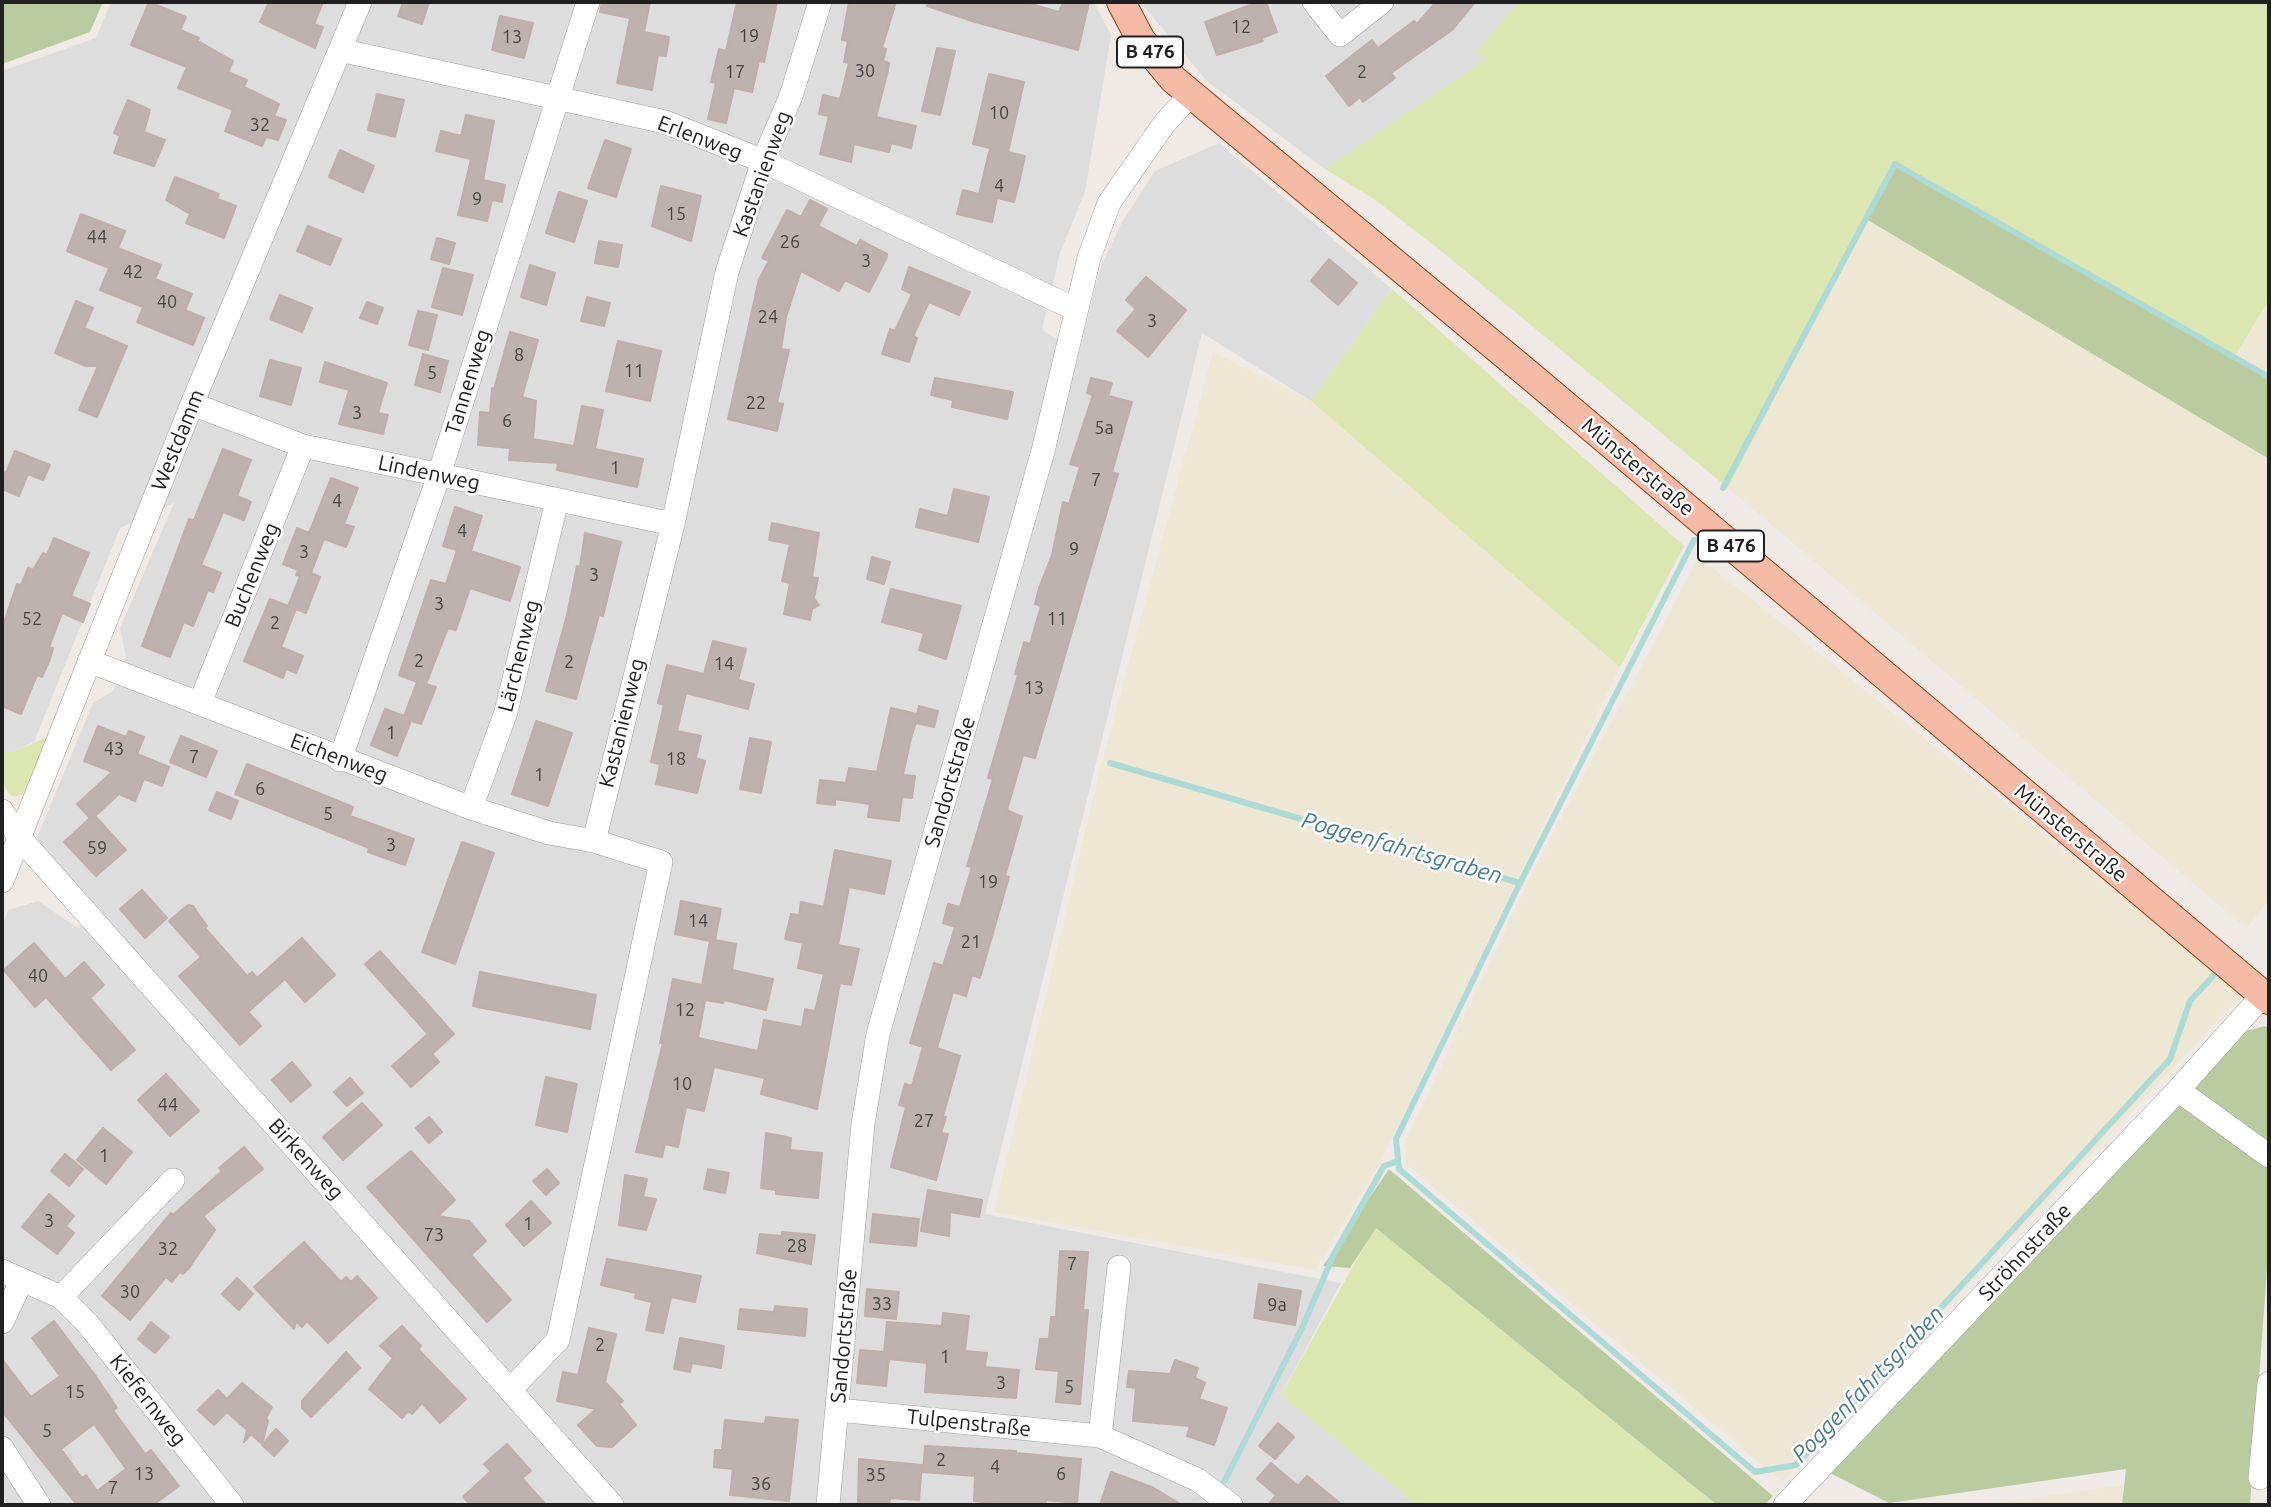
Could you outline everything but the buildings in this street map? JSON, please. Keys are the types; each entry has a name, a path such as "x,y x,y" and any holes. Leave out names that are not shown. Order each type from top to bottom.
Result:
{"main road":[{"name":"Münsterstraße","path":"1121,2 1141,40 1173,79 1527,373 2266,998"}],"street":[{"name":"Westdamm","path":"2,881 192,404 360,2"},
{"name":"Tannenweg","path":"340,760 439,475 556,96 588,2"},
{"name":"Kastanienweg","path":"594,841 673,524 727,272 763,162 791,96 820,2"},
{"path":"1314,2 1340,35 1382,2"},
{"name":"Erlenweg","path":"340,50 665,122 763,162 1075,309"},
{"name":"Sandortstraße","path":"828,1505 863,1124 878,1034 1043,451 1088,258 1109,203 1142,154 1191,94"},
{"name":"Lindenweg","path":"192,404 303,446 673,524"},
{"name":"Buchenweg","path":"200,703 303,446"},
{"name":"Lärchenweg","path":"471,808 506,712 556,501"},
{"name":"Eichenweg","path":"89,661 340,760 471,808 550,833 594,841"},
{"name":"Birkenweg","path":"2,811 19,837 612,1505"},
{"path":"510,1390 558,1340 661,862 594,841"},
{"name":"Ströhnstraße","path":"1785,1505 2266,998"},
{"path":"2178,1090 2269,1156"},
{"path":"61,1297 173,1180"},
{"path":"1100,1436 1119,1268"},
{"name":"Kiefernweg","path":"2,1322 12,1276 61,1297 88,1324 232,1505"},
{"path":"2260,1478 2269,1383"},
{"name":"Tulpenstraße","path":"838,1409 1100,1436 1198,1480 1231,1505"},
{"path":"2,1448 39,1505"}],"shaded area":[{"path":"111,2 1094,2 1111,35 1085,192 1060,253 1042,330 1079,353 1099,271 1121,224 1155,171 1219,143 1392,289 1311,401 1202,333 985,1214 1341,1283 1281,1395 1417,1505 2,1505 2,927 8,910 38,901 78,928 99,911 36,840 93,703 113,691 126,657 120,628 174,503 120,528 34,742 12,752 2,750 2,71 96,38"},
{"path":"1140,2 1519,2 1477,51 1486,60 1325,169 1208,82"},
{"path":"1866,219 2269,459 2269,898 2247,929 1728,488"},
{"path":"2269,300 2269,379 2233,359"},
{"path":"1213,352 1311,401 1620,667 1381,1161 1315,1270 994,1212 1099,773"},
{"path":"1699,557 2243,994 1782,1482 1406,1164 1406,1140 1534,869"},
{"path":"2124,1485 2122,1505 1984,1505"}],"green space":[{"path":"2,2 103,2 90,32 2,64"},
{"path":"1519,2 2269,2 2269,300 2233,359 1895,164 1728,488 1440,250 1374,199 1325,169 1485,60 1477,51"},
{"path":"1895,164 2269,379 2269,459 1866,219"},
{"path":"1392,289 1684,546 1620,667 1311,401"},
{"path":"48,737 27,791 15,797 9,794 2,781 2,750 12,752"},
{"path":"2265,1026 2269,1029 2269,1240 2250,1505 2122,1505 2126,1469 1889,1503 1830,1473 2246,1031"},
{"path":"1389,1169 1773,1496 1765,1505 1717,1505 1376,1228 1350,1268 1323,1266"},
{"path":"1375,1227 1717,1505 1417,1505 1281,1395"}],"waterway":[{"path":"1723,488 1895,164 2269,377"},
{"path":"1520,883 1694,540"},
{"name":"Poggenfahrtsgraben","path":"1110,763 1520,883 1396,1139 1399,1169 1755,1472 1796,1465 2170,1059 2190,1001 2214,975"},
{"name":"Poggenfahrtsgraben","path":"1222,1486 1302,1328 1334,1254 1384,1166 1398,1161"}]}
